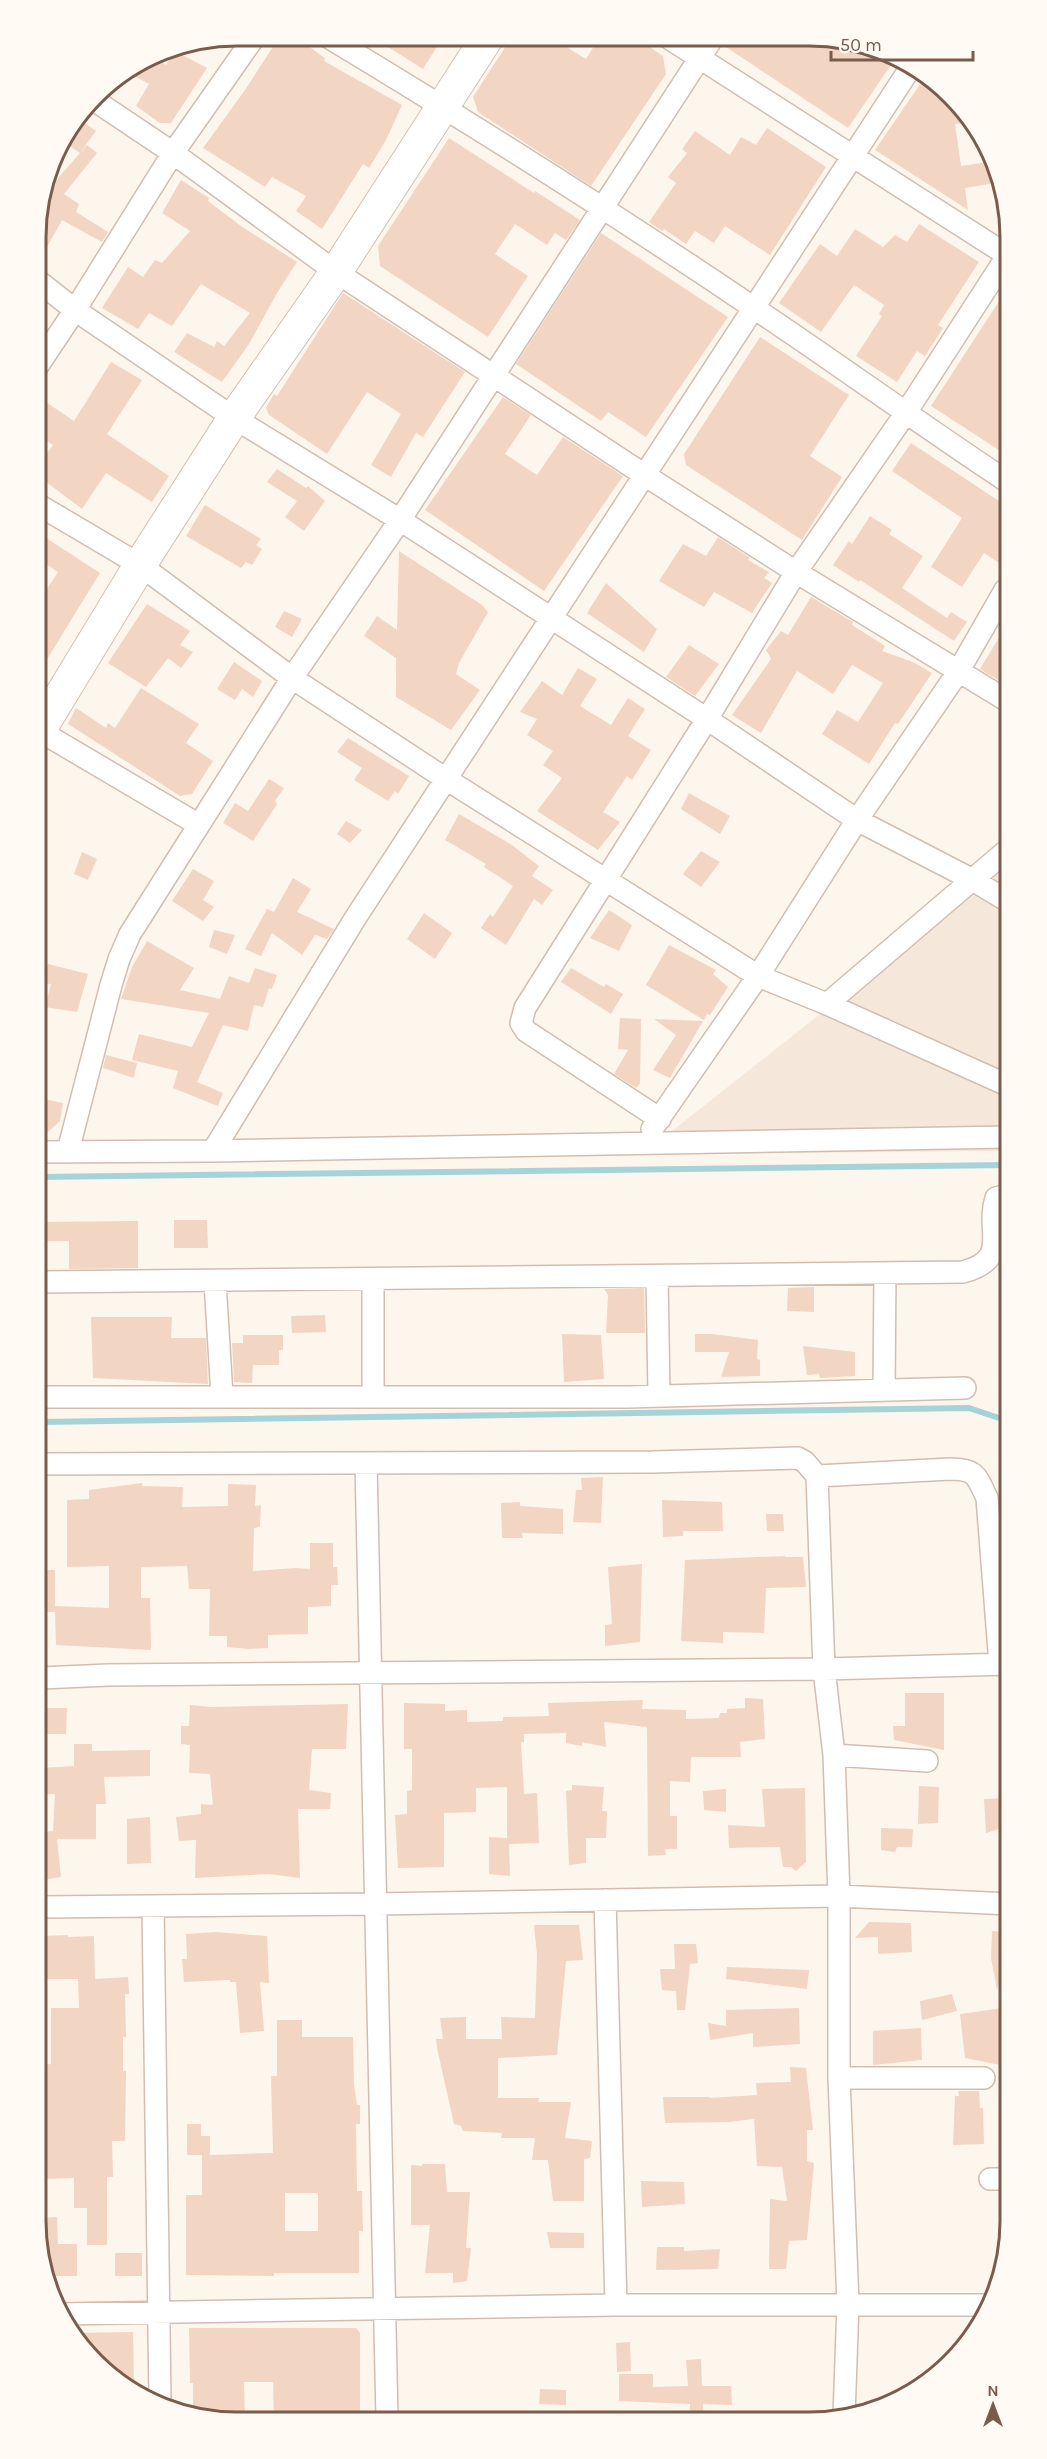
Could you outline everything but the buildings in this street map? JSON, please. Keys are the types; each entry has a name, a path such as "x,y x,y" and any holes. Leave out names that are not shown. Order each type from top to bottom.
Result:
{"street":[{"path":"47,352 173,153 248,46"},
{"path":"343,46 443,107 754,308 905,414 1000,477"},
{"path":"47,717 234,418 336,272 481,46"},
{"path":"681,46 1000,250"},
{"path":"68,1151 118,959 130,934 292,678 400,520 708,46"},
{"path":"213,1151 356,916 907,74"},
{"path":"100,105 173,153 336,272 796,572 1000,696"},
{"path":"660,1119 526,1031 521,1023 525,1008 707,719 796,572 905,414 1000,267"},
{"path":"47,288 75,310 234,418 400,520 707,719 857,820 1000,896"},
{"path":"47,510 140,565 292,678 758,976 827,1004 1000,1082"},
{"path":"642,1143 758,976 857,820 958,672 1000,599"},
{"path":"47,736 199,825"},
{"path":"827,1004 970,879 1000,856"},
{"path":"47,1152 213,1151 1000,1137"},
{"path":"46,1282 215,1282 953,1272 975,1269 987,1261 995,1249 994,1206 996,1198 1000,1197"},
{"path":"884,1390 885,1273"},
{"path":"657,1276 659,1395"},
{"path":"373,1280 373,1396"},
{"path":"215,1282 222,1396"},
{"path":"46,1397 659,1395 965,1388"},
{"path":"46,1464 652,1462 798,1458 806,1462 817,1476 824,1669 834,1755 839,1896 839,2078 850,2408"},
{"path":"366,1463 387,2412"},
{"path":"817,1476 967,1469 976,1475 987,1498 1000,1551"},
{"path":"46,1678 108,1675 824,1669 1000,1664"},
{"path":"834,1755 927,1761"},
{"path":"46,1907 839,1896 1000,1904"},
{"path":"605,1900 616,2305"},
{"path":"153,1907 160,2396"},
{"path":"839,2078 984,2078"},
{"path":"70,2314 616,2305 981,2305"}],"shaded area":[{"path":"1000,872 1000,1151 643,1154"}],"waterway":[{"path":"47,1177 1000,1165"},
{"path":"46,1422 969,1408 1000,1418"}]}
